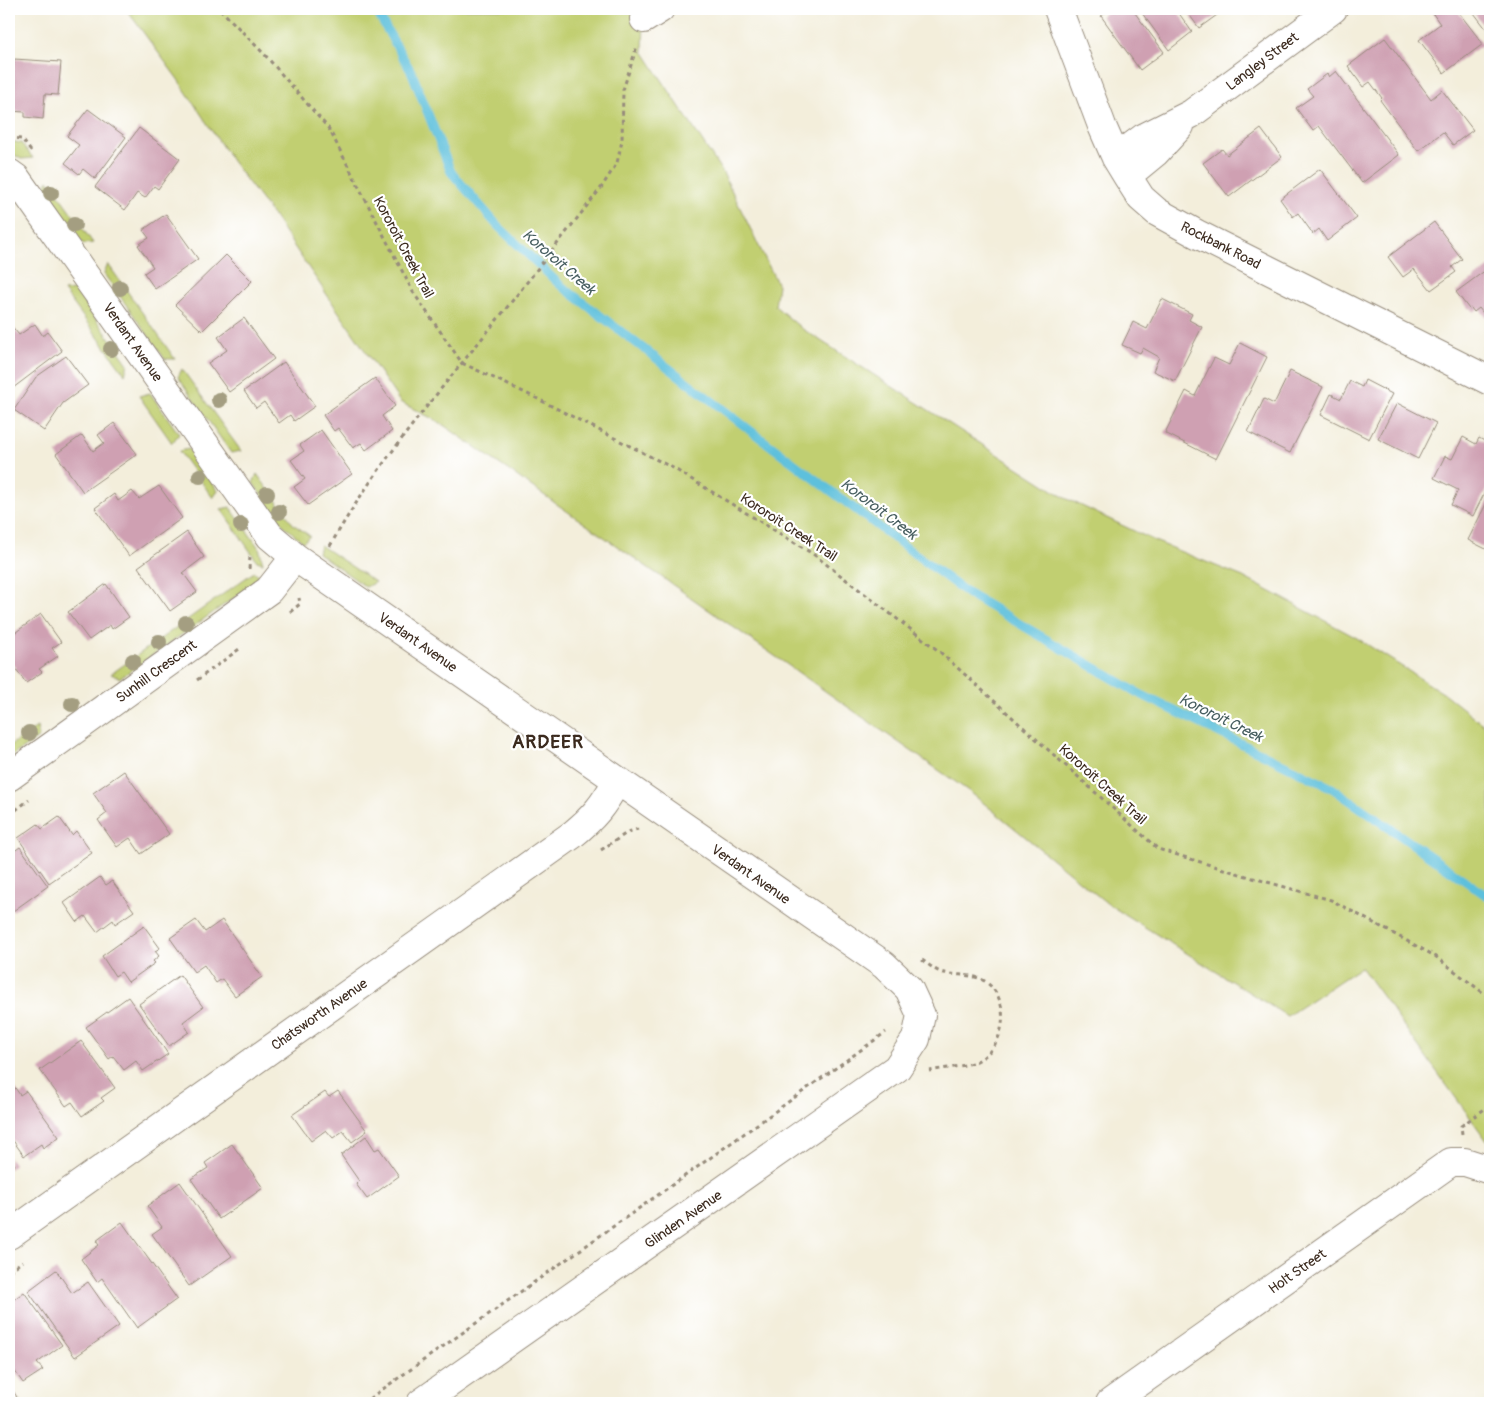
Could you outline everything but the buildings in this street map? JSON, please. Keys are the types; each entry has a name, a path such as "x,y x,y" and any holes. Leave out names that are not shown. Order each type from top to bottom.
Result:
{"street":[{"name":"Rockbank Road","path":"1058,9 1102,126 1121,167 1141,198 1157,212 1490,381"},
{"name":"Langley Street","path":"1121,167 1155,153 1191,114 1332,9"},
{"name":"Verdant Avenue","path":"9,174 16,178 270,536 295,557 884,966 908,989 921,1016"},
{"name":"Sunhill Crescent","path":"9,776 269,590 295,557"},
{"name":"Chatsworth Avenue","path":"9,1234 572,835 601,808 618,781"},
{"name":"Glinden Avenue","path":"421,1403 897,1068 916,1039 921,1016"},
{"name":"Holt Street","path":"1110,1403 1451,1162 1478,1166"}],"path":[{"name":"Kororoit Creek Trail","path":"220,9 265,55 329,129 413,292 462,362 673,468 813,554 940,652 1158,849 1331,900 1435,956 1490,998"},
{"path":"330,546 406,432 488,332 601,188 617,163 622,141 623,90 634,56 652,14"},
{"path":"594,854 628,832 644,829"},
{"path":"922,960 938,971 985,981 995,991 1004,1016 996,1044 987,1053 976,1061 930,1071"},
{"path":"363,1403 886,1032"},
{"path":"1478,1166 1461,1126 1490,1105"},
{"path":"9,1271 25,1260"}],"green space":[{"path":"126,9 629,9 644,19 643,51 723,173 778,285 775,306 801,328 1065,498 1157,542 1243,577 1357,638 1446,695 1490,730 1490,1145 1361,967 1287,1016 1108,904 970,792 439,422 400,402 270,211 232,161 177,78"},
{"path":"9,141 21,143 33,158 21,159 9,152"},
{"path":"48,180 93,243 83,244 44,189"},
{"path":"108,264 175,359 165,359 104,274"},
{"path":"75,290 128,364 125,374 64,291"},
{"path":"182,369 241,451 231,453 178,377"},
{"path":"150,393 179,434 172,443 139,396"},
{"path":"189,449 218,491 213,498 179,451"},
{"path":"257,474 293,524 310,536 303,542 281,523 253,483"},
{"path":"230,507 259,548 263,563 257,561 221,509"},
{"path":"320,545 375,582 366,587 318,553"},
{"path":"254,572 259,575 248,588 120,678 111,674"},
{"path":"37,727 39,737 9,758 9,746"}],"waterway":[{"name":"Kororoit Creek","path":"375,9 412,73 451,172 497,225 559,284 967,593 1138,693 1332,788 1490,898"}],"district":[{"name":"ARDEER","path":"548,741"}]}
